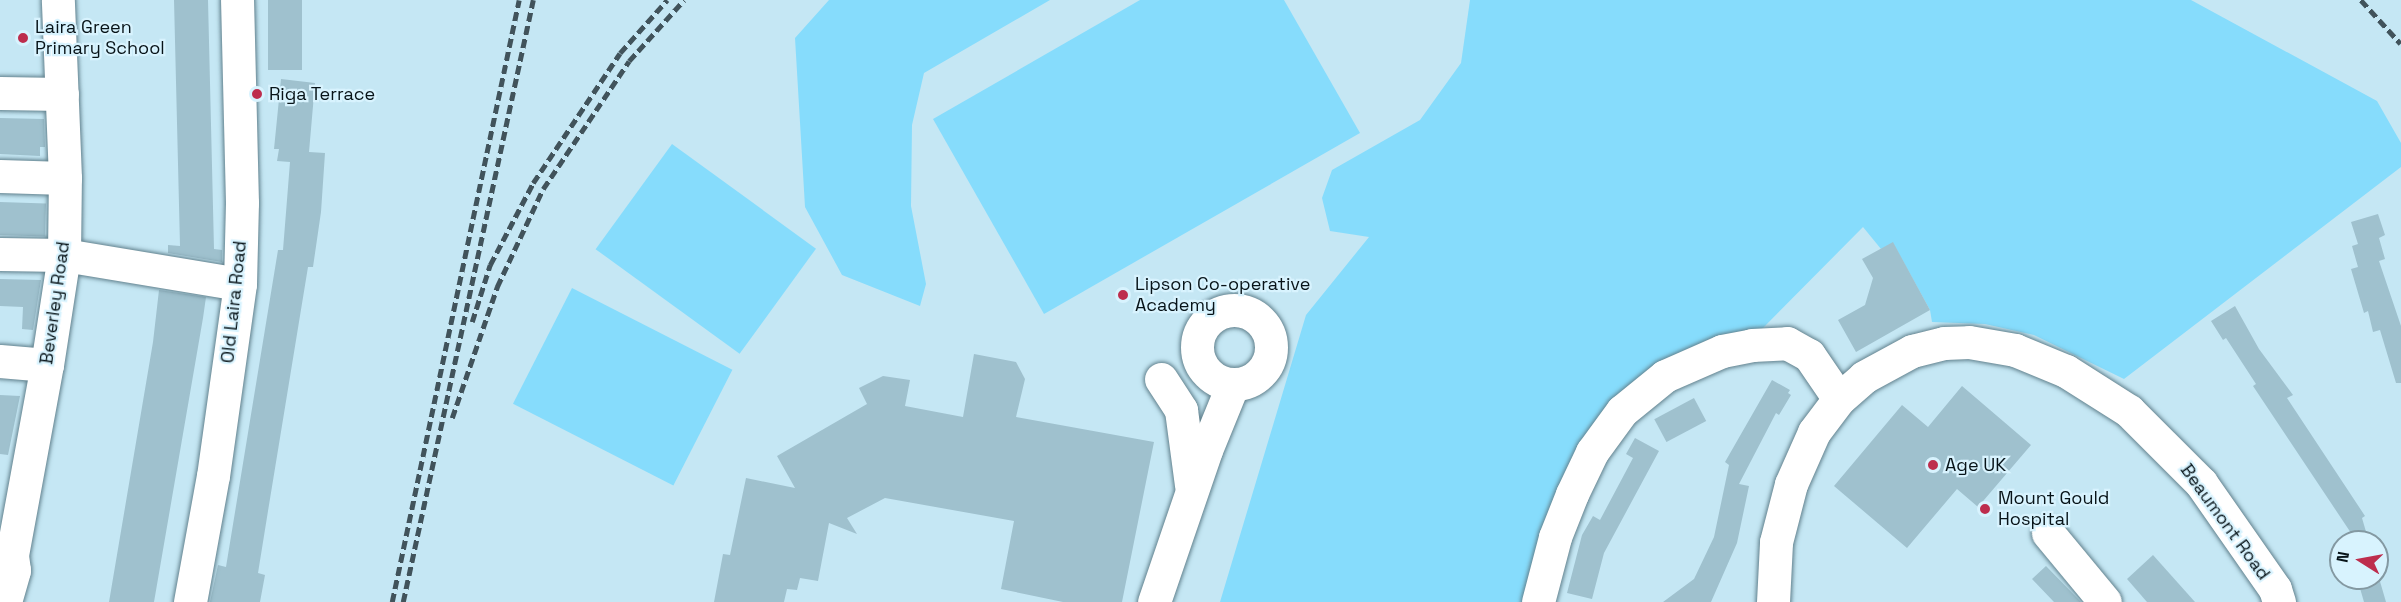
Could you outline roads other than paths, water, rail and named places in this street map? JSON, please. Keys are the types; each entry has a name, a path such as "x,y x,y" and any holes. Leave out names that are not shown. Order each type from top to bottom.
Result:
{"street":[{"name":"Beverley Road","path":"5,602 14,570 6,555 15,454 47,365 64,255 65,178 58,0"},
{"name":"Old Laira Road","path":"190,602 213,476 240,284 242,203 237,0"},
{"path":"0,93 63,94"},
{"path":"0,176 65,178"},
{"path":"0,254 64,255 240,284"},
{"name":"Beaumont Road","path":"1773,602 1776,542 1791,483 1814,432 1839,399 1864,377 1912,351 1934,345 1970,342 2015,350 2066,372 2129,411 2166,445 2201,483 2275,589 2279,602"},
{"path":"1541,588 1572,494 1592,452 1622,411 1665,376 1722,351 1752,345 1787,343 1809,354 1839,399"},
{"path":"0,361 47,365"},
{"path":"1161,379 1181,410 1191,493"},
{"path":"1154,602 1191,493 1233,384"},
{"path":"2048,533 2105,602"}],"railway":[{"path":"392,602 519,0"},
{"path":"403,602 533,0"},
{"path":"472,322 490,265 533,183 620,53 667,0"},
{"path":"452,418 497,287 543,189 629,61 684,0"},
{"path":"2361,0 2401,44"}],"place":[{"name":"Laira Green Primary School","path":"23,38"},
{"name":"Riga Terrace","path":"257,94"},
{"name":"Lipson Co-operative Academy","path":"1123,295"},
{"name":"Age UK","path":"1933,465"},
{"name":"Mount Gould Hospital","path":"1985,509"}]}
